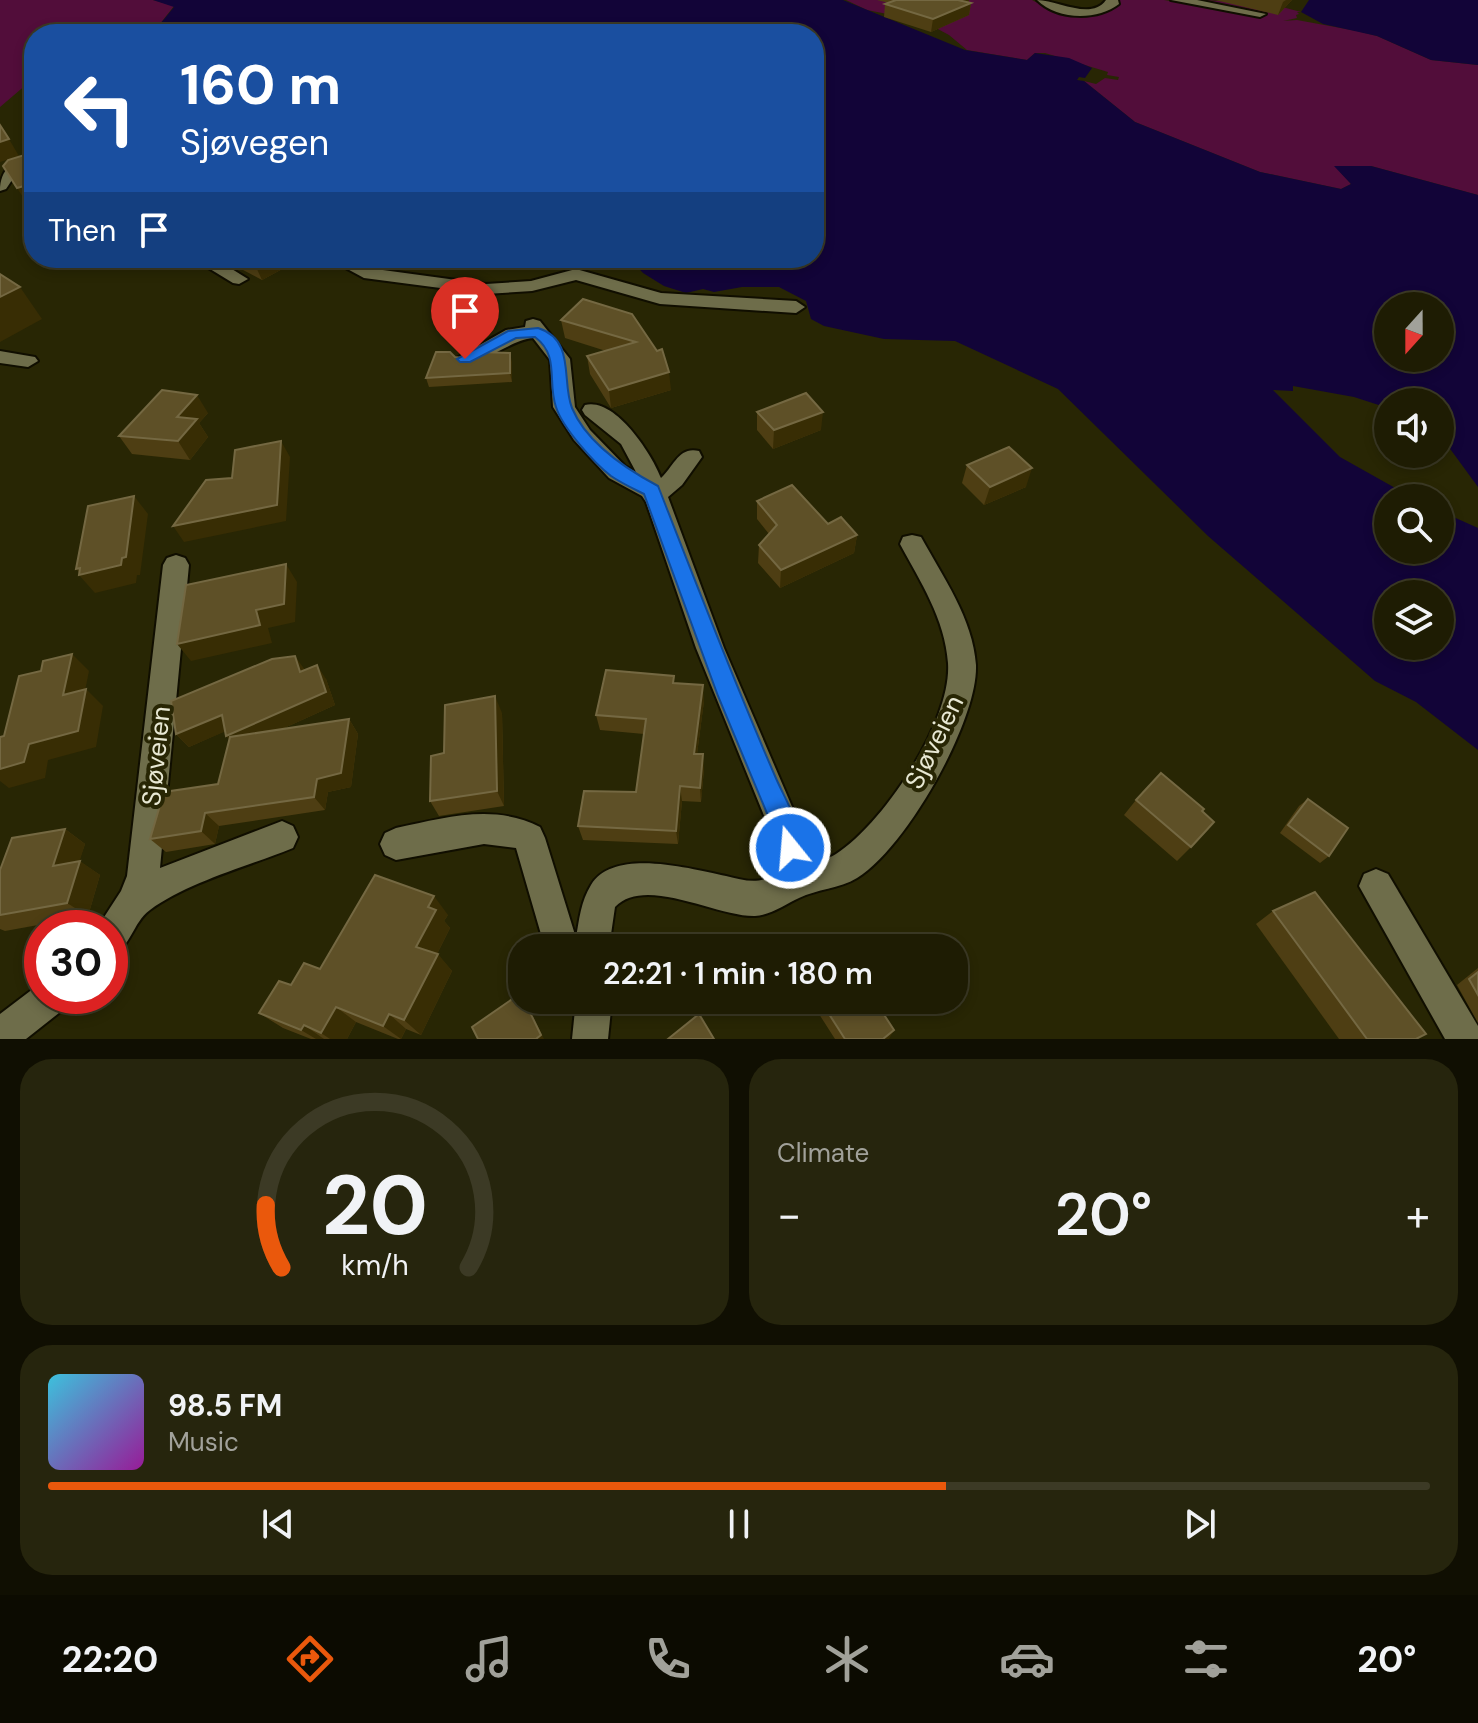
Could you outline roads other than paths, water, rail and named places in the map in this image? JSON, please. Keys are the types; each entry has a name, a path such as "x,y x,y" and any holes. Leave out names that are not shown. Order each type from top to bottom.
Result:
{"street":[{"path":"1043,0 1060,9 1095,13 1113,4 1112,0"},
{"path":"1177,0 1260,14"},
{"path":"0,186 11,171 24,164"},
{"path":"219,268 239,279"},
{"path":"355,268 364,273 486,289 532,286 576,274 660,298 796,307"},
{"path":"465,359 513,334 535,328 560,359 564,407 582,435 615,470 653,494"},
{"path":"0,357 28,361"},
{"path":"593,410 619,430 638,451 724,684 783,823 790,848 788,883"},
{"path":"615,470 621,457 638,451"},
{"path":"653,494 674,479 691,457"},
{"name":"Sjøveien","path":"593,934 604,893 628,879 673,882 755,899 782,891 788,883 811,879 847,866 869,847 903,805 931,761 962,686 960,649 948,612 912,544"},
{"name":"Sjøveien","path":"128,911 143,876 176,565"},
{"path":"396,844 496,827 521,832 529,838 558,934"},
{"path":"135,900 169,881 282,837"},
{"path":"1376,886 1465,1039"},
{"path":"0,1037 29,1014"},
{"path":"590,1039 593,1014"}]}
